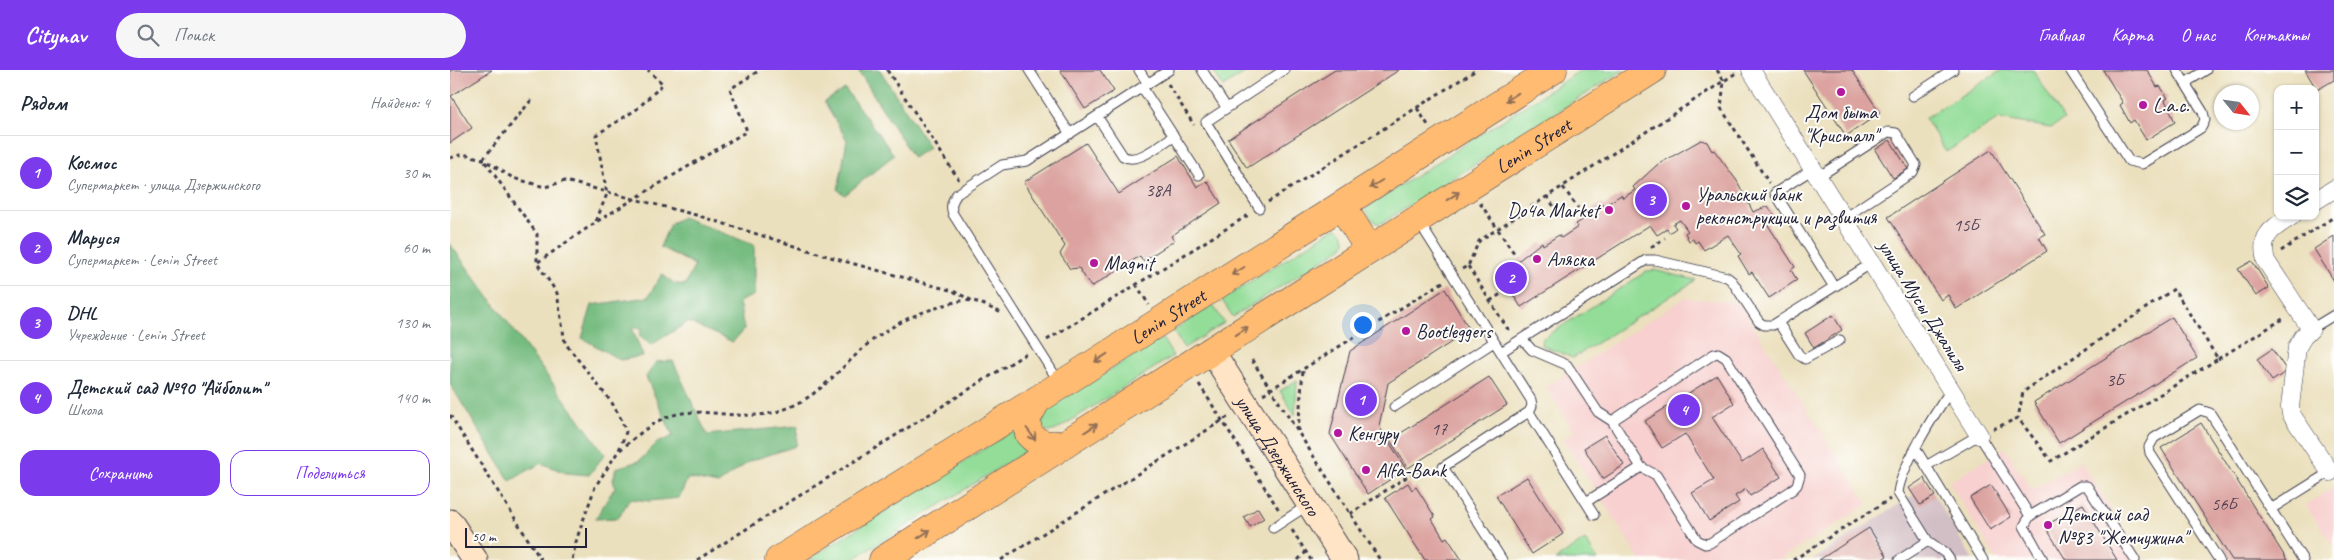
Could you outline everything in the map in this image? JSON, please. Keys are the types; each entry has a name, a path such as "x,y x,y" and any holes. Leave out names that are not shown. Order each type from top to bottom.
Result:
{"main road":[{"name":"Lenin Street","path":"779,560 1037,400 1553,70"},
{"name":"Lenin Street","path":"883,560 1652,70"},
{"path":"1342,206 1369,249"},
{"path":"1037,400 1026,420 1029,434 1040,443 1052,446 1065,444"}],"street":[{"name":"улица Мусы Джалиля","path":"1751,70 1979,435"},
{"path":"2319,199 2334,189"},
{"path":"2286,220 2272,230 2264,239 2263,249 2266,261 2311,329 2303,336 2297,347 2290,408 2291,414 2332,475"},
{"name":"улица Дзержинского","path":"1211,350 1345,560"},
{"path":"450,522 475,560"}],"lane":[{"path":"1029,70 1070,134"},
{"path":"1139,70 1145,86 1199,175"},
{"path":"1060,385 953,214 951,208 952,200 965,189 1002,165 1027,161 1169,70"},
{"path":"1202,70 1226,107"},
{"path":"1259,208 1206,122 1284,70"},
{"path":"1913,96 1953,70"},
{"path":"2070,70 2129,161 2135,164 2142,164 2201,128 2205,120 2203,112 2177,70"},
{"path":"2185,83 2206,70"},
{"path":"1097,116 1123,156 1129,160 1137,158 1174,136"},
{"path":"1834,287 1775,193 1816,173 1888,132 1896,133 1916,165 1914,172 1844,218"},
{"path":"1417,219 1531,400 1532,406 1529,412 1443,467 1502,560"},
{"path":"1501,352 1519,335 1646,260 1655,260 1727,277 1732,281 1759,322 1764,325 1773,325 1872,263"},
{"path":"2311,329 2334,314"},
{"path":"1778,322 1799,355 1805,359 1840,340"},
{"path":"1519,335 1532,350 1567,365 1598,412 1612,421 1641,467 1656,475 1697,540 1705,544 1710,543 1792,490 1799,481 1800,475 1722,354 1714,354 1612,421"},
{"path":"1394,407 1494,342"},
{"path":"1950,560 1945,553 1928,541 1898,493 1901,481 1928,425 1951,390"},
{"path":"2220,560 2150,453 2149,448 2154,438 2196,411 2206,410 2210,413 2303,560"},
{"path":"1529,412 1594,515"},
{"path":"1926,466 1979,435 2030,516"},
{"path":"1916,449 1983,560"},
{"path":"1586,502 1641,467"},
{"path":"2271,509 2332,475"},
{"path":"2043,560 2024,526 2030,516 2080,486 2087,486 2135,560"},
{"path":"1273,528 1310,504"},
{"path":"1902,559 1928,541"}],"path":[{"path":"596,222 607,194 596,135 638,109 663,84 648,70"},
{"path":"537,263 596,222 747,131 730,88 760,70"},
{"path":"887,70 965,189"},
{"path":"697,560 1476,70"},
{"path":"1717,70 1724,81 1721,108 1775,193"},
{"path":"1001,560 1453,276 1468,266 1478,241 1741,70"},
{"path":"483,159 534,98"},
{"path":"450,158 463,154 483,159 513,178 545,187 565,182 696,215 840,260 953,291 1019,321"},
{"path":"483,159 537,234 537,263 558,293 565,342 621,419 626,432 619,450 595,487 577,538 572,560"},
{"path":"1563,187 1578,208"},
{"path":"1547,196 1562,219"},
{"path":"2266,261 2334,217"},
{"path":"1498,229 1516,256"},
{"path":"1648,249 1665,238"},
{"path":"1468,266 1507,328 1519,335"},
{"path":"1136,284 1159,321"},
{"path":"2218,359 2174,289 2023,392 2018,418 2051,461 2218,359 2298,309"},
{"path":"1490,302 1504,292"},
{"path":"619,450 651,425 670,416 690,412 725,416 762,417 796,406 830,381 870,343 913,315 951,303 973,301"},
{"path":"1252,360 1380,560"},
{"path":"1188,366 1311,560"},
{"path":"1298,432 1303,369"},
{"path":"450,415 541,560"},
{"path":"1979,435 2018,418"},
{"path":"1350,514 1411,474 1443,467"},
{"path":"1793,560 1898,493"},
{"path":"1298,560 1306,552"}],"shaded area":[{"path":"1684,298 1738,302 1868,504 1779,560 1640,560 1563,439 1574,432 1546,387"},
{"name":"Детский сад №83 \"Жемчужина\"","path":"2005,448 2032,490 2081,461 2143,560 1997,560 1949,482"},
{"path":"1924,478 1973,560 1813,560 1913,495"},
{"path":"2334,487 2334,548 2306,505"}],"green space":[{"path":"858,70 880,70 929,147 913,158"},
{"path":"1213,70 1249,70 1223,87"},
{"path":"1581,70 1624,70 1382,223 1376,223 1371,219 1366,210 1369,206"},
{"path":"2002,70 2033,70 2064,119 2051,128 1999,119 1946,152 1925,118"},
{"path":"845,89 894,155 845,195 838,190 847,140 824,102"},
{"path":"682,217 754,245 754,295 739,302 744,329 733,342 688,322 651,345 639,336 642,328 632,328 643,356 620,360 582,338 592,305 648,297 662,274 673,283 685,285 695,265 660,247 670,224"},
{"path":"1337,228 1344,237 1343,247 1233,317 1222,300"},
{"path":"450,244 605,454 589,475 566,473 541,463 510,481 450,384"},
{"path":"1654,270 1696,280 1573,358 1541,345 1542,339 1647,271"},
{"path":"1213,305 1224,323 1184,348 1173,331"},
{"path":"1162,338 1173,356 1056,430 1048,432 1039,424 1044,411"},
{"path":"673,361 707,435 798,426 796,446 750,461 718,484 688,478 679,498 649,501 630,499 618,518 595,519 615,487 613,480 616,468 639,461 657,443 673,436 646,377 656,362"},
{"path":"1297,381 1295,415 1280,391"},
{"path":"1015,429 1015,439 1026,451 852,560 808,560"},
{"path":"1585,540 1598,560 1555,560"}],"building":[{"path":"450,70 492,70 451,96 472,128 450,143"},
{"path":"1060,70 1100,70 1114,91 1085,109"},
{"path":"1335,70 1399,70 1247,168 1228,139"},
{"name":"Дом быта \"Кристалл\"","path":"1803,70 1852,70 1880,113 1846,136"},
{"path":"2103,70 2147,70 2157,87 2160,86 2168,98 2165,100 2175,122 2146,140 2134,120 2130,123 2120,105 2123,103"},
{"path":"2305,70 2334,70 2334,80 2319,89 2319,85 2314,85"},
{"path":"1701,140 1707,142 1712,151 1714,150 1737,181 1753,212 1768,206 1775,216 1766,222 1795,267 1791,270 1797,280 1769,298 1752,272 1749,274 1738,256 1741,254 1728,235 1704,250 1698,241 1695,243 1693,239 1689,241 1685,233 1688,231 1680,220 1673,224 1676,228 1669,233 1667,229 1657,235 1650,225 1521,307 1501,276 1515,267 1514,264 1542,242 1543,245 1559,235 1561,238 1578,227 1576,224 1592,214 1590,211 1602,203 1604,206 1621,195 1623,198 1635,190 1633,187 1657,165"},
{"path":"1890,140 1908,169 1893,178 1875,150"},
{"path":"1086,143 1119,194 1178,156 1197,187 1207,181 1221,203 1171,236 1174,241 1143,261 1140,256 1091,287 1079,268 1070,269 1060,254 1065,246 1024,182"},
{"path":"1991,150 2045,234 2039,237 2047,251 1956,309 1948,295 1941,300 1888,217"},
{"path":"2334,236 2334,281 2314,249"},
{"path":"2252,261 2269,288 2256,296 2238,269"},
{"path":"1445,289 1470,330 1388,383 1379,426 1406,469 1368,494 1330,434 1350,351"},
{"path":"1833,315 1842,330 1814,348 1805,333"},
{"path":"2172,317 2197,358 2059,443 2034,402"},
{"path":"2272,349 2287,371 2272,381 2257,359"},
{"path":"1717,375 1734,403 1712,417 1742,463 1763,449 1781,477 1750,496 1746,489 1735,496 1739,502 1709,521 1692,493 1714,480 1685,434 1662,448 1645,421"},
{"path":"1489,377 1507,405 1408,468 1390,440"},
{"path":"2201,423 2287,560 2232,560 2161,448"},
{"path":"1605,435 1624,465 1603,479 1584,448"},
{"path":"1527,477 1563,534 1532,554 1496,496"},
{"path":"1924,478 1935,496 1920,505 1909,488"},
{"path":"1408,483 1412,490 1416,487 1435,517 1432,519 1444,539 1447,537 1462,560 1425,560 1385,498"},
{"path":"1991,485 2011,517 1990,530 1970,498"},
{"path":"2083,504 2117,560 2066,560 2045,526"},
{"path":"1258,508 1264,518 1250,527 1244,517"},
{"path":"1869,528 1887,556 1881,560 1819,560"}],"place":[{"name":"Дом быта \"Кристалл\"","path":"1841,92"},
{"name":"L.a.c.","path":"2143,105"},
{"name":"DHL","path":"1651,200"},
{"name":"Уральский банк реконструкции и развития","path":"1686,206"},
{"name":"Do4a Market","path":"1609,210"},
{"name":"Аляска","path":"1537,259"},
{"name":"Magnit","path":"1094,263"},
{"name":"Маруся","path":"1511,278"},
{"name":"Bootleggers","path":"1406,331"},
{"name":"Космос","path":"1361,400"},
{"name":"Детский сад №90 \"Айболит\"","path":"1684,410"},
{"name":"Кенгуру","path":"1338,433"},
{"name":"Alfa-Bank","path":"1366,470"},
{"name":"Детский сад №83 \"Жемчужина\"","path":"2048,525"}]}
